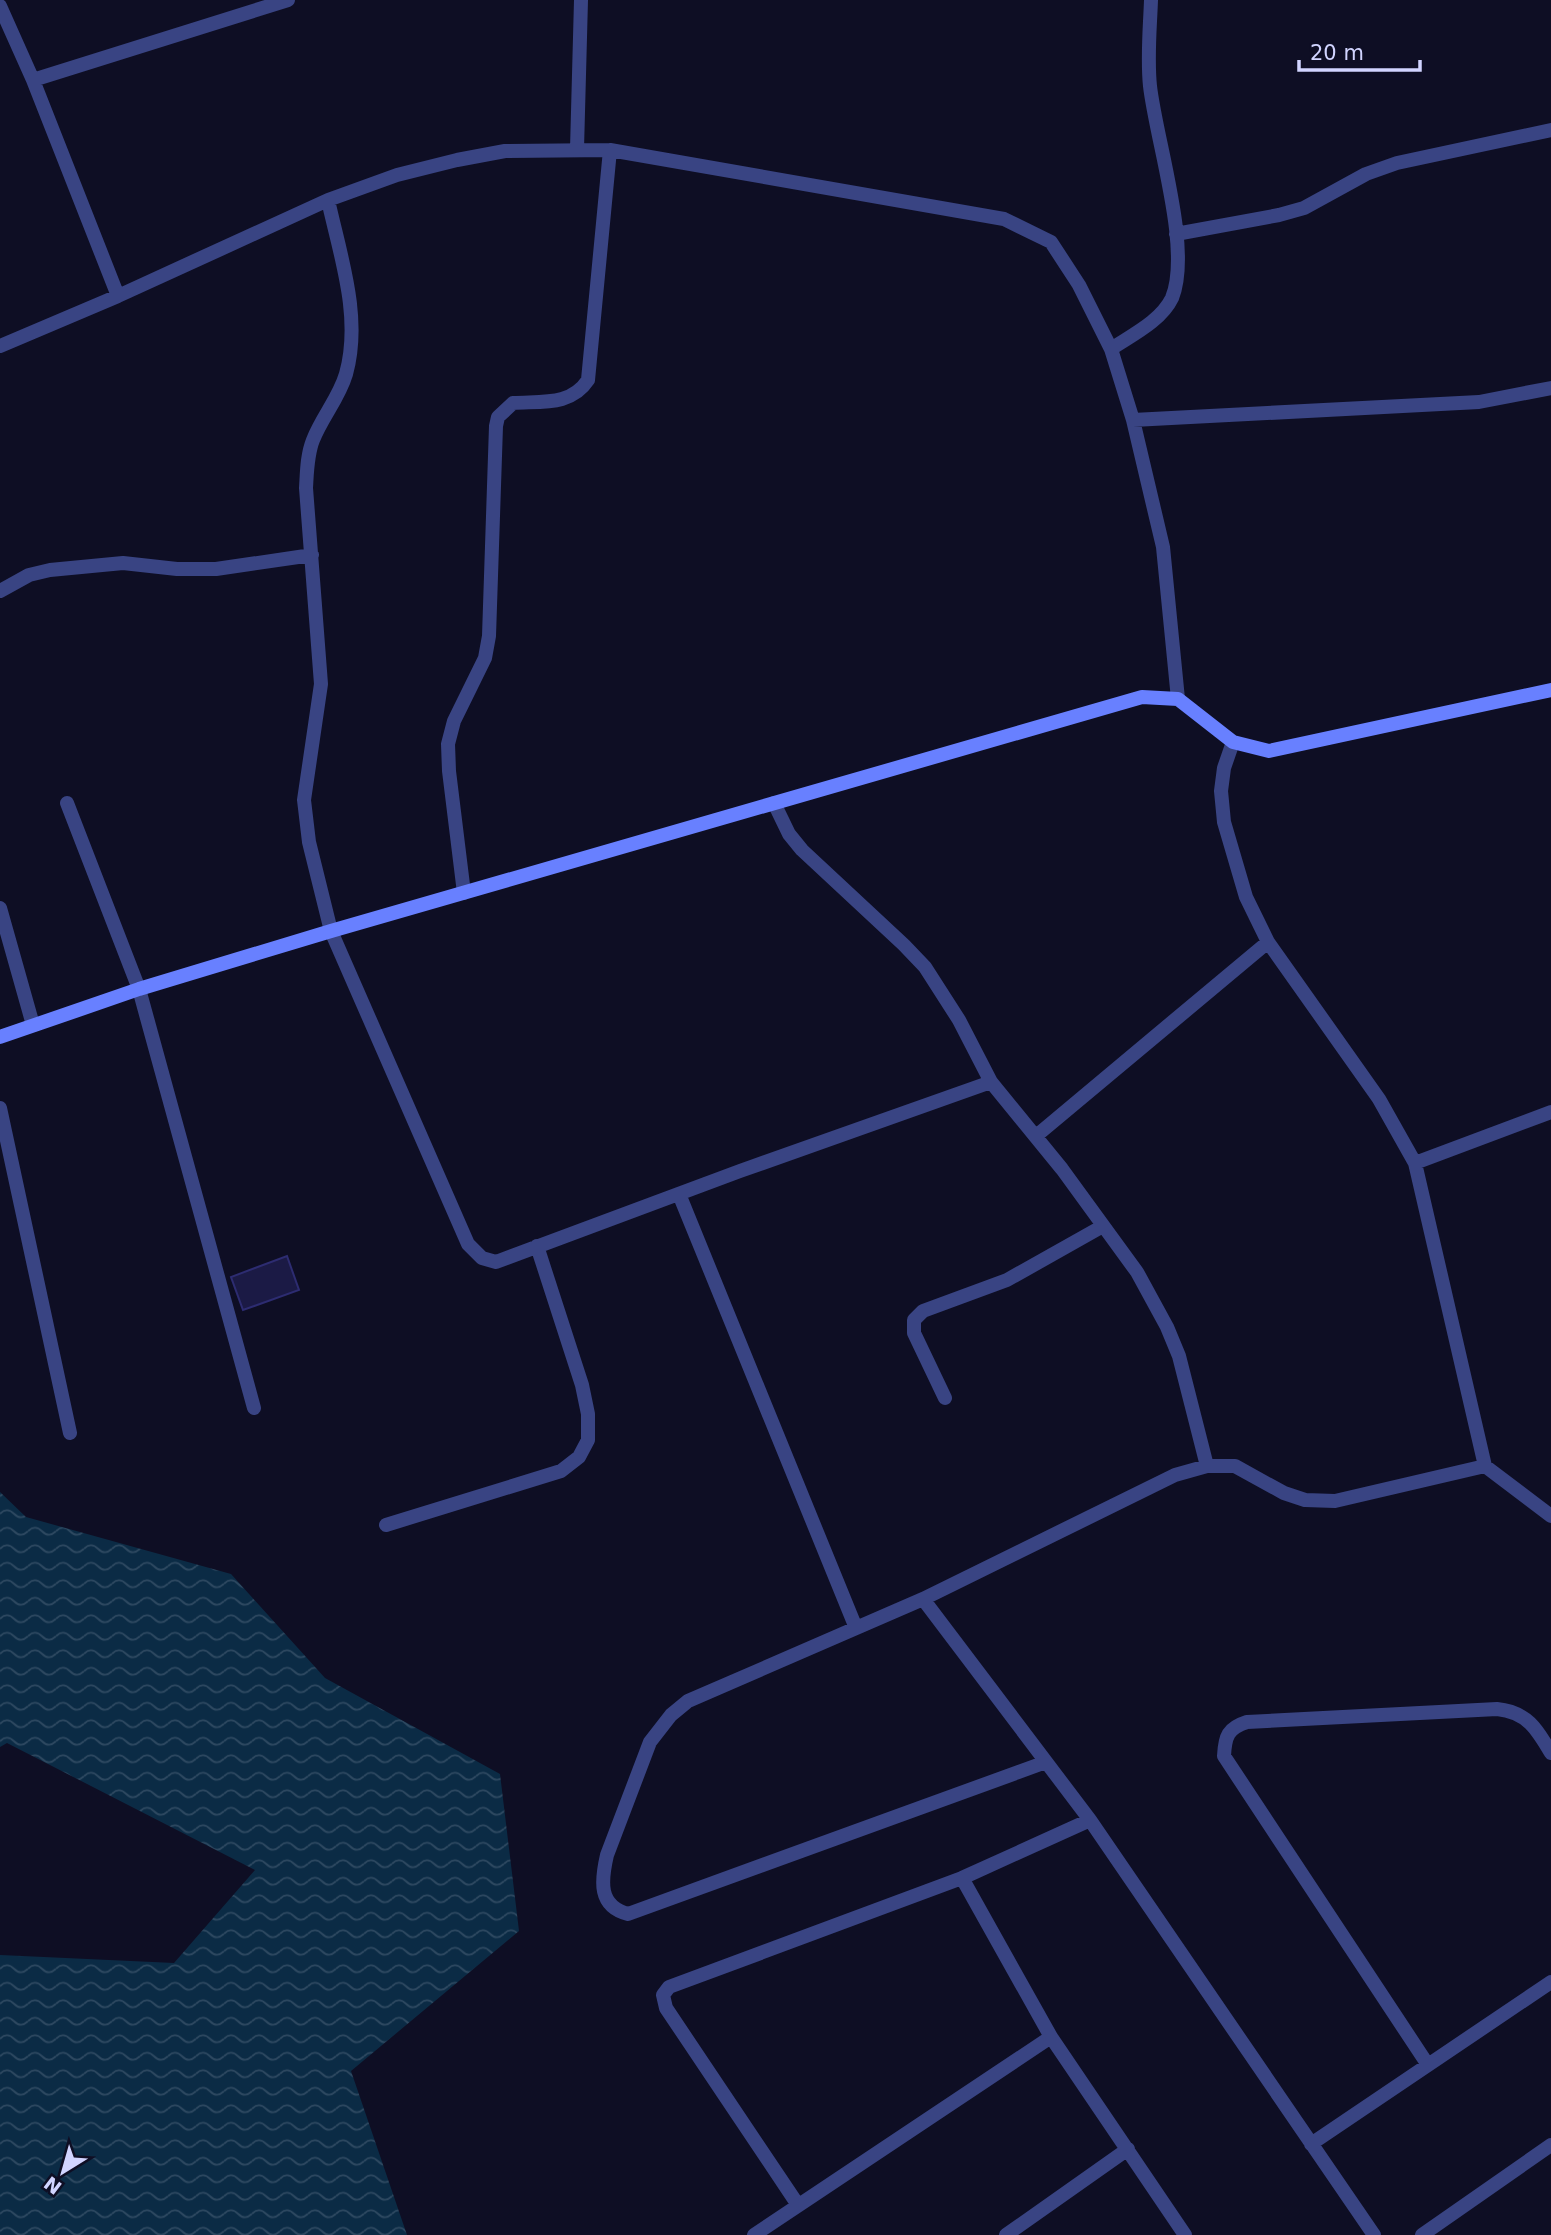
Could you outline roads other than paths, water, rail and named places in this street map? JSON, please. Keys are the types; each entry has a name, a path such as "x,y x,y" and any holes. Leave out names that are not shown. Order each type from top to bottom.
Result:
{"street":[{"path":"33,80 288,0"},
{"path":"577,149 581,0"},
{"path":"1111,349 1161,313 1171,299 1177,277 1177,234 1150,86 1151,0"},
{"path":"0,6 33,80 118,296"},
{"path":"1177,234 1304,208 1366,174 1397,163 1551,130"},
{"path":"464,893 449,771 449,744 454,721 485,658 489,636 496,426 498,417 513,403 569,399 580,392 588,380 610,150"},
{"path":"0,346 118,296 328,200 397,175 505,151 610,150 1004,219 1051,242 1079,285 1111,349 1133,420 1163,547 1178,699"},
{"path":"328,200 349,302 351,352 340,393 312,441 308,462 306,488 321,684 304,800 309,842 331,931 468,1244 482,1258 496,1262 991,1082"},
{"path":"1133,420 1479,402 1551,388"},
{"path":"0,591 29,575 50,570 123,563 177,569 216,569 312,555"},
{"path":"0,1037 139,989 331,931 1142,697 1178,699 1233,742 1269,751 1551,690"},
{"path":"1233,742 1224,768 1221,791 1224,822 1246,897 1268,942 1379,1099 1415,1163 1486,1466 1551,1516"},
{"path":"67,803 139,989 254,1408"},
{"path":"774,803 789,834 802,850 925,967 959,1020 991,1082 1036,1136 1137,1272 1179,1356 1207,1466"},
{"path":"0,908 33,1025"},
{"path":"1036,1136 1268,942"},
{"path":"0,1108 69,1433"},
{"path":"1415,1163 1551,1112"},
{"path":"679,1194 856,1628"},
{"path":"945,1398 914,1333 914,1320 923,1311 1031,1269 1103,1226"},
{"path":"386,1525 561,1471 579,1457 588,1440 588,1414 582,1385 537,1246"},
{"path":"1046,1762 628,1914 615,1911 606,1902 602,1874 607,1855 650,1742 671,1714 688,1701 923,1599 1175,1475 1207,1466 1235,1466 1284,1493 1305,1500 1335,1501 1486,1466"},
{"path":"923,1599 1090,1820 1374,2235"},
{"path":"1428,2065 1224,1756 1225,1740 1235,1726 1247,1722 1497,1709 1513,1710 1525,1719 1538,1730 1551,1753"},
{"path":"799,2205 666,2008 663,1995 669,1987 962,1878 1090,1820"},
{"path":"962,1878 1051,2037 1185,2235"},
{"path":"1311,2144 1551,1982"},
{"path":"754,2235 1051,2037"},
{"path":"1422,2235 1551,2145"},
{"path":"1006,2235 1128,2149"}],"water":[{"path":"0,1492 26,1517 231,1574 325,1678 500,1774 519,1931 351,2071 407,2235 0,2235 0,1955 174,1963 255,1870 7,1743 0,1747"}]}
